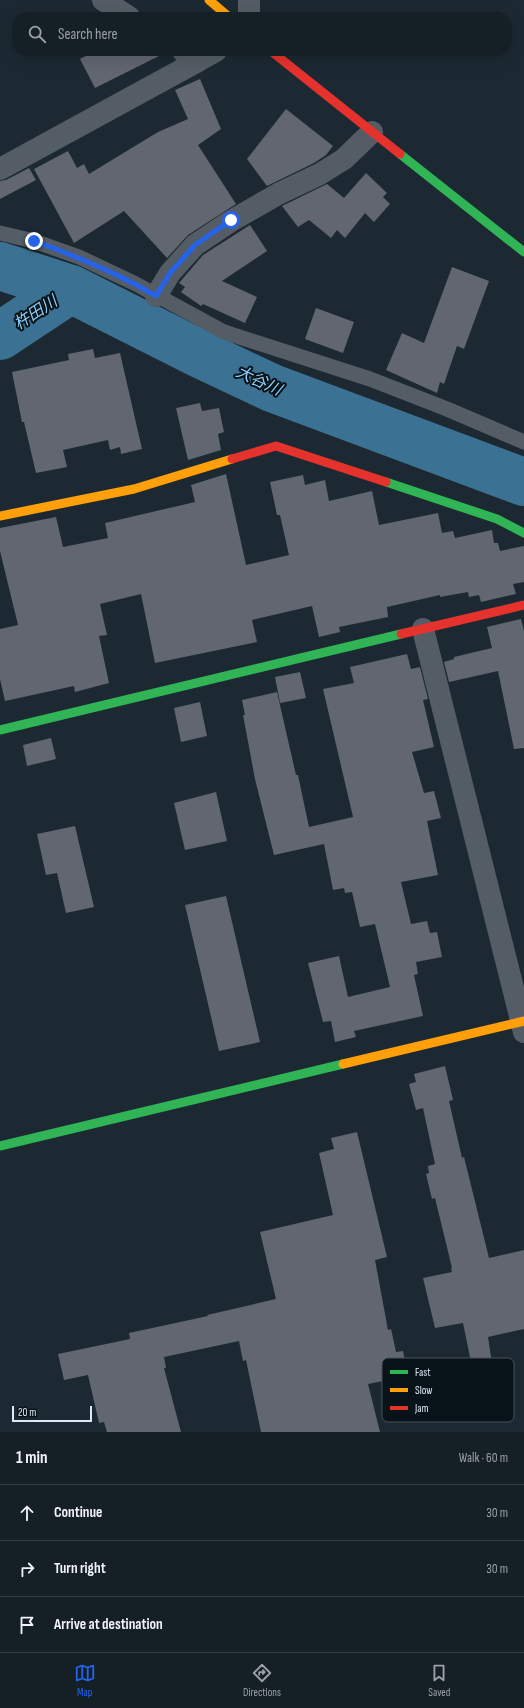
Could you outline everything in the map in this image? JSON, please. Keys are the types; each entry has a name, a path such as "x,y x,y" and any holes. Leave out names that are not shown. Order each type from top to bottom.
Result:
{"street":[{"path":"102,0 121,12"},
{"path":"209,0 223,12"},
{"path":"249,0 249,12"},
{"path":"0,169 196,56"},
{"path":"276,56 524,252"},
{"path":"156,296 170,273 195,245 231,220 278,194 320,174 344,159 372,132"},
{"path":"0,516 134,489 276,446 497,519 524,533"},
{"path":"0,730 524,605"},
{"path":"0,1146 523,1025 423,629"}],"lane":[{"path":"0,233 34,241 78,257 136,284 224,332 370,380 447,409 524,442"}],"building":[{"path":"86,56 159,56 95,88 80,59"},
{"path":"200,79 221,129 198,145 236,204 188,235 167,258 124,211 74,243 34,169 68,151 77,168 84,164 89,174 158,132 188,119 175,90"},
{"path":"286,109 333,146 326,155 314,163 267,186 247,159"},
{"path":"29,168 36,180 0,199 0,181 6,180"},
{"path":"366,173 387,193 383,197 390,204 374,222 365,213 345,238 337,230 331,238 309,220 298,227 282,206 327,184 344,198"},
{"path":"250,225 267,251 222,281 257,297 245,323 203,304 201,306 181,292 185,287 179,283 203,255"},
{"path":"452,267 489,281 464,349 457,346 444,384 440,382 437,393 386,370 402,333 424,343"},
{"path":"316,308 354,322 343,353 305,339"},
{"path":"93,349 95,358 120,353 142,449 121,454 120,447 110,450 108,440 63,450 67,467 36,473 24,422 22,422 12,372 69,360 68,354"},
{"path":"200,403 202,411 219,408 224,432 218,434 221,450 188,460 176,408"},
{"path":"226,474 246,565 289,555 280,515 277,515 270,482 303,475 305,485 325,480 329,501 372,491 379,525 438,513 442,533 453,531 455,538 492,530 494,543 498,543 500,551 524,546 524,582 513,584 516,594 481,602 479,595 469,597 468,592 440,597 440,595 387,607 388,617 339,627 340,632 319,637 312,606 252,620 257,642 155,663 141,594 100,604 107,635 99,636 109,683 75,692 74,686 5,701 0,679 0,629 18,625 0,551 0,528 56,517 63,547 108,538 105,523 195,502 191,485"},
{"path":"521,619 524,631 524,748 514,749 498,671 449,682 444,662 454,659 454,657 492,648 487,627"},
{"path":"407,654 411,669 420,667 428,699 423,700 434,747 412,752 424,793 434,791 441,818 427,821 438,875 401,882 411,924 427,921 430,933 437,932 442,957 416,962 418,974 414,975 423,1016 354,1031 356,1037 335,1042 331,1021 323,1022 308,963 339,956 348,997 390,987 375,924 360,927 352,892 345,893 344,888 333,890 324,844 274,855 255,779 243,715 245,715 242,700 277,692 296,775 298,775 309,827 353,817 323,689 354,683 350,667"},
{"path":"300,672 306,698 280,703 275,677"},
{"path":"200,702 207,736 181,742 174,708"},
{"path":"51,738 56,759 27,766 23,745"},
{"path":"216,792 227,841 185,850 174,803"},
{"path":"75,826 94,907 66,913 57,873 46,875 37,834"},
{"path":"226,896 260,1042 219,1051 185,905"},
{"path":"445,1066 453,1100 449,1101 462,1158 464,1157 489,1258 524,1250 524,1329 488,1337 491,1358 470,1358 463,1323 435,1328 423,1278 452,1272 452,1268 435,1198 432,1199 426,1174 429,1173 428,1166 435,1164 423,1108 416,1110 409,1084 416,1082 414,1074"},
{"path":"357,1132 387,1257 375,1260 388,1330 391,1329 396,1352 403,1351 404,1358 382,1358 382,1381 368,1384 380,1432 261,1432 246,1360 243,1361 239,1341 164,1357 166,1368 164,1368 181,1432 107,1432 104,1422 99,1423 88,1375 64,1380 58,1354 130,1339 129,1333 208,1316 207,1315 276,1299 260,1232 333,1215 319,1153 334,1149 331,1138"}],"waterway":[{"name":"大谷川","path":"0,266 71,289 200,354 272,388 524,482"},
{"name":"杵田川","path":"0,336 71,289"}],"traffic: fast":[{"path":"400,154 524,252"},
{"path":"386,482 497,519 524,533"},
{"path":"0,730 401,634"},
{"path":"0,1146 343,1064"}],"traffic: slow":[{"path":"209,0 223,12"},
{"path":"0,516 134,489 232,459"},
{"path":"343,1064 524,1021"}],"traffic: jam":[{"path":"277,56 400,154"},
{"path":"232,459 276,446 386,482"},
{"path":"401,634 524,605"}],"route":[{"path":"34,241 78,257 136,284 156,296 170,273 195,245 231,220"}]}
